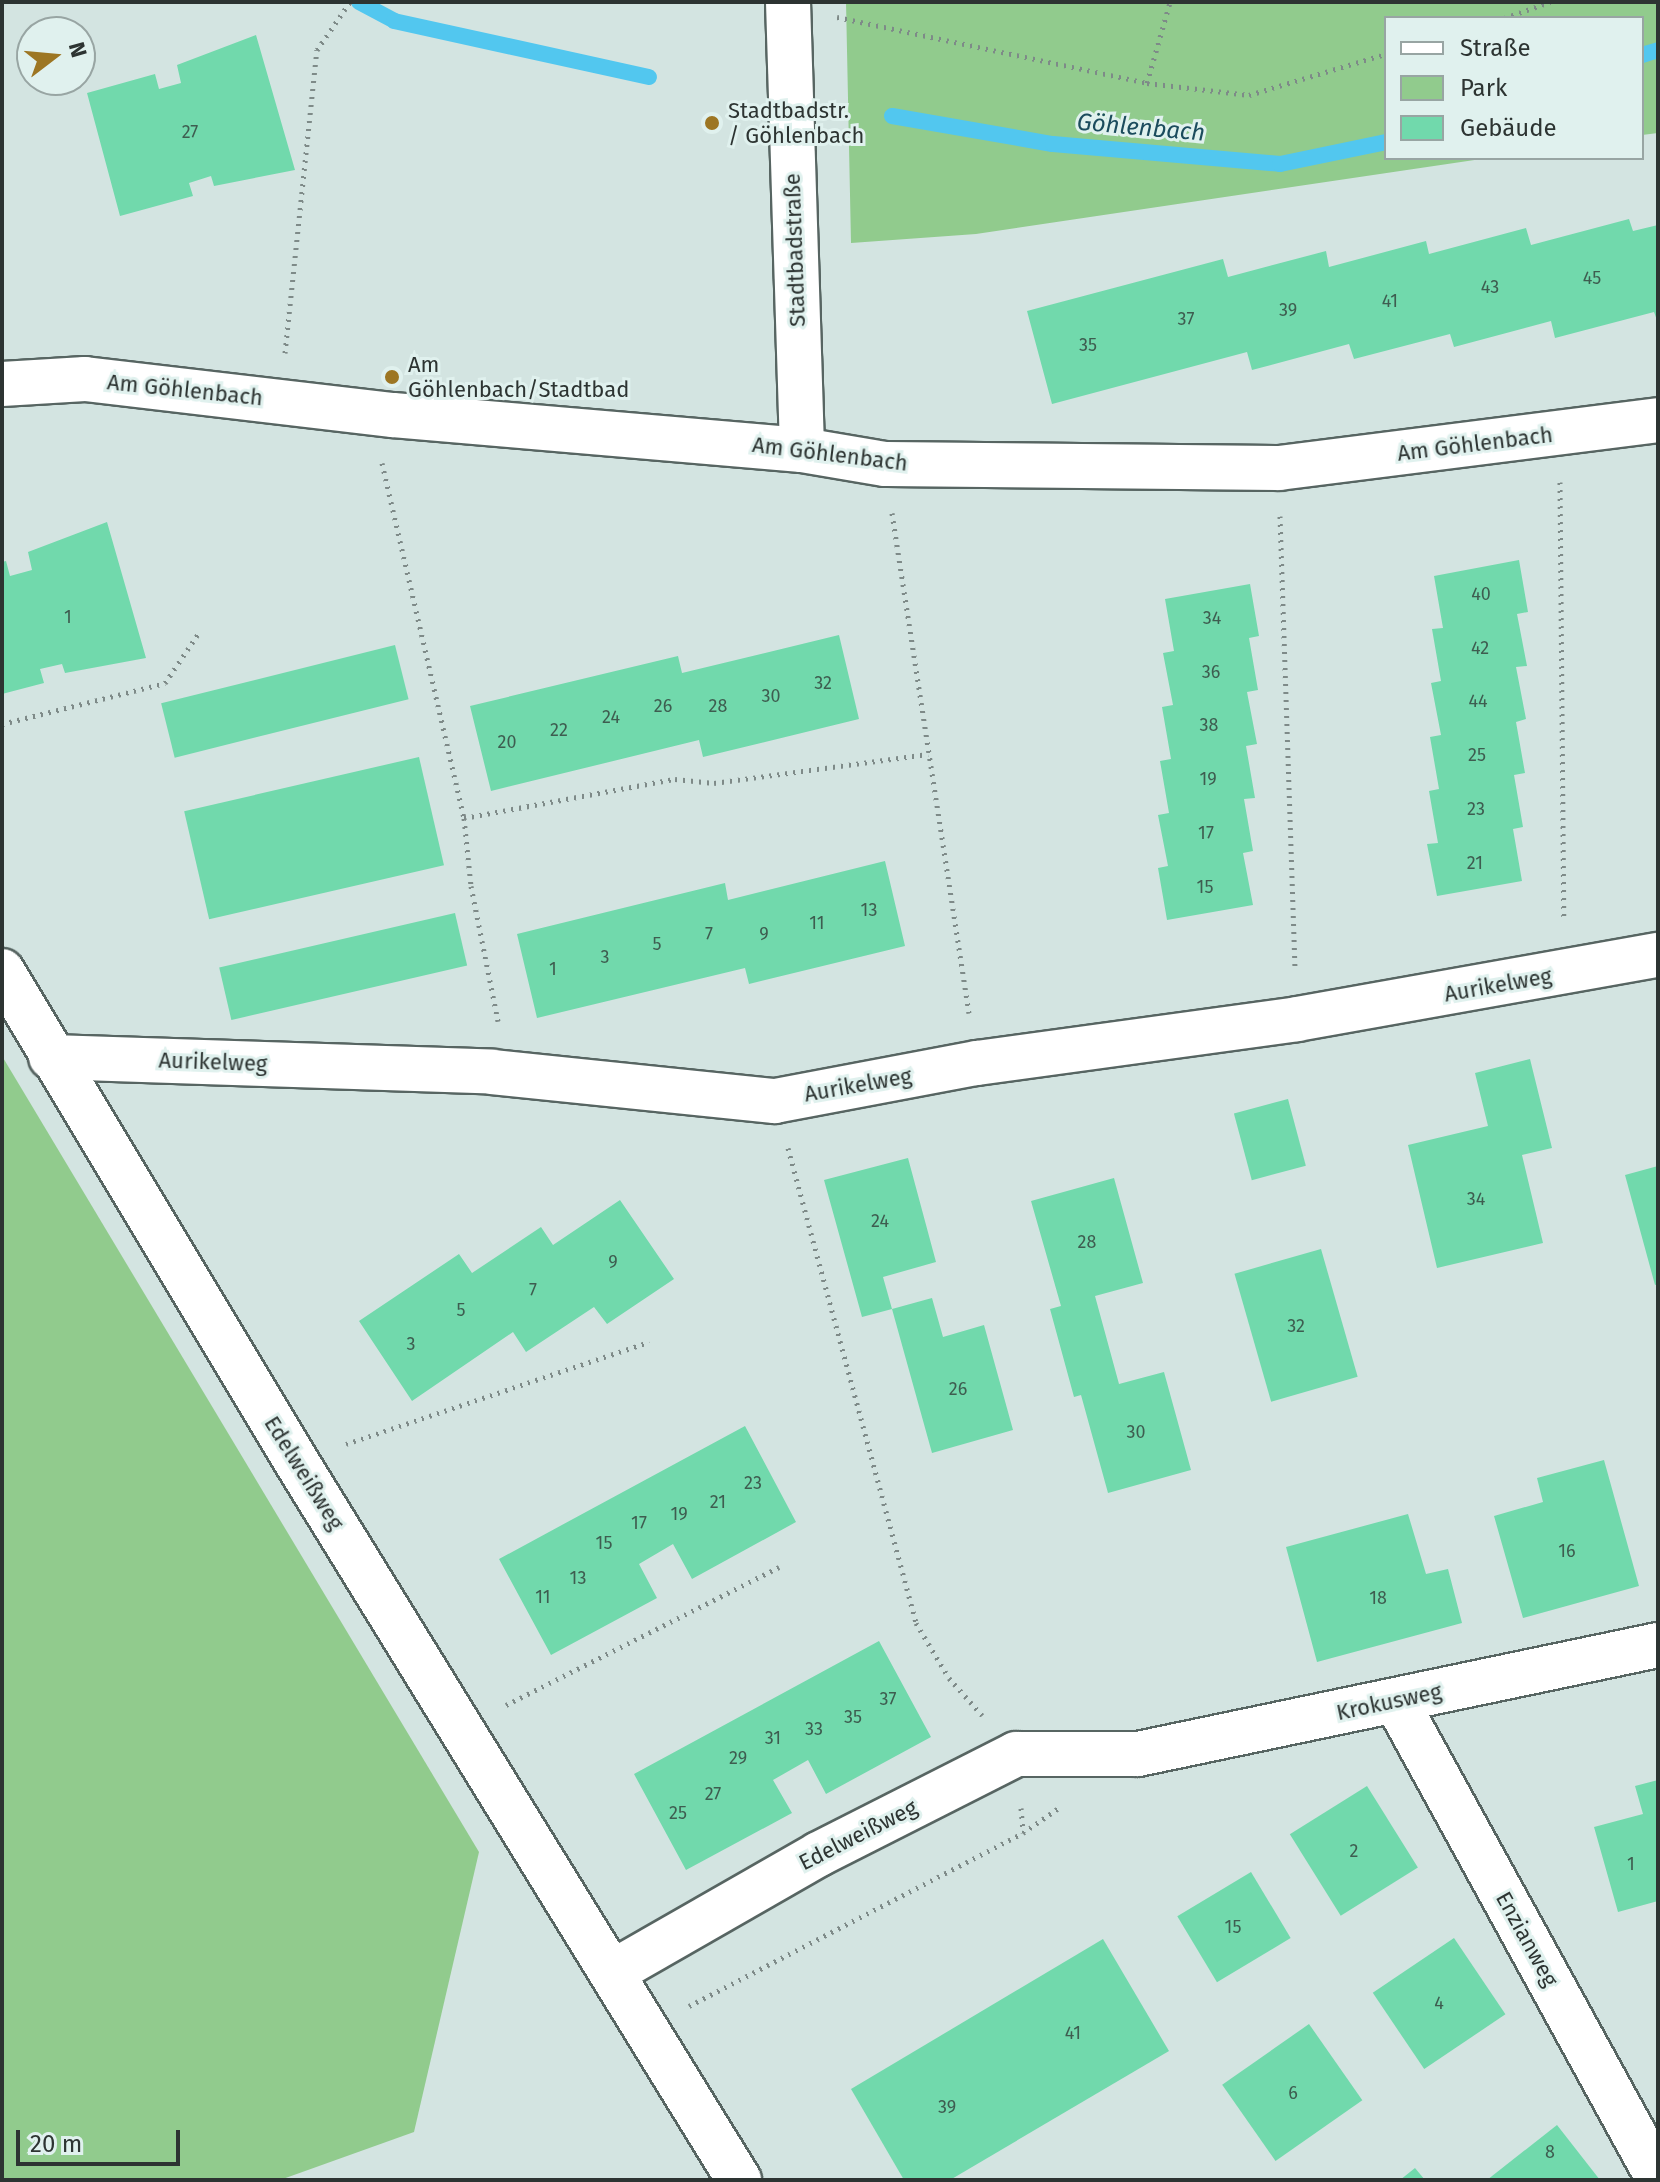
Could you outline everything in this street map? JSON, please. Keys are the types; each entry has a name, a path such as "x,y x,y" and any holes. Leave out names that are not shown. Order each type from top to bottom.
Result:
{"street":[{"name":"Stadtbadstraße","path":"788,4 802,450"},
{"name":"Am Göhlenbach","path":"2,384 85,379 371,412 802,450 885,464 1279,468 1658,420"},
{"name":"Aurikelweg","path":"51,1057 508,1073 775,1101 977,1063 1297,1019 1658,955"},
{"name":"Edelweißweg","path":"2,971 296,1461 463,1727 739,2180"},
{"name":"Krokusweg","path":"1120,1752 1138,1754 1658,1645"},
{"name":"Enzianweg","path":"1396,1701 1658,2178"},
{"name":"Edelweißweg","path":"613,1972 819,1854 1016,1754 1120,1752"}],"path":[{"path":"280,400 317,50 350,2"},
{"path":"1147,83 1170,2"},
{"path":"1510,16 1550,2"},
{"path":"788,4 1147,83 1249,95 1384,55"},
{"path":"371,412 464,818 471,886 508,1073"},
{"path":"1559,433 1564,974"},
{"path":"885,464 977,1063"},
{"path":"1279,468 1297,1019"},
{"path":"2,724 165,683 198,634"},
{"path":"464,818 675,779 714,783 928,754"},
{"path":"775,1101 916,1623 949,1678 1016,1754"},
{"path":"296,1461 649,1342"},
{"path":"463,1727 779,1567"},
{"path":"645,2028 1023,1833 1061,1806"}],"green space":[{"path":"846,2 1658,2 1658,133 1644,135 1644,16 1384,16 1384,160 1475,160 976,234 851,243"},
{"path":"2,1056 479,1852 414,2132 280,2180 2,2180"}],"building":[{"path":"256,35 295,170 214,186 211,176 189,183 193,196 120,216 88,96 96,96 96,90 155,74 159,89 181,83 177,65"},
{"path":"1629,219 1633,231 1658,225 1658,323 1654,312 1555,338 1551,321 1454,347 1450,334 1354,359 1349,344 1252,370 1247,352 1052,404 1027,311 1223,259 1228,277 1326,251 1329,267 1426,241 1429,254 1526,228 1531,245"},
{"path":"107,522 146,658 65,673 62,664 40,669 44,683 2,694 2,562 6,561 10,576 32,570 28,552"},
{"path":"1519,560 1528,612 1517,614 1527,666 1516,667 1526,719 1516,722 1525,773 1514,775 1523,827 1513,829 1522,881 1437,896 1427,844 1438,843 1429,791 1439,789 1430,737 1441,735 1431,683 1441,681 1432,629 1443,628 1434,576"},
{"path":"1250,584 1259,636 1249,638 1258,690 1247,692 1257,744 1246,746 1255,798 1244,799 1253,851 1243,853 1253,905 1167,920 1158,868 1168,866 1158,815 1169,813 1160,761 1171,759 1162,707 1173,705 1163,653 1174,651 1165,599"},
{"path":"839,635 859,719 703,757 699,740 491,791 470,706 678,656 682,673"},
{"path":"395,645 409,699 175,758 161,703"},
{"path":"419,757 444,865 209,919 184,811"},
{"path":"885,861 905,946 749,984 745,968 537,1018 517,934 725,883 728,900"},
{"path":"455,913 467,966 231,1020 219,967"},
{"path":"1530,1059 1552,1148 1522,1155 1543,1243 1437,1268 1408,1145 1488,1126 1475,1073"},
{"path":"1288,1099 1306,1166 1252,1180 1234,1113"},
{"path":"908,1158 936,1262 883,1277 892,1309 862,1317 824,1180"},
{"path":"1658,1166 1658,1284 1655,1285 1625,1175"},
{"path":"1114,1178 1143,1283 1095,1296 1119,1384 1164,1372 1191,1470 1108,1493 1081,1395 1074,1397 1050,1309 1061,1306 1031,1201"},
{"path":"620,1200 674,1279 607,1324 594,1307 526,1352 513,1332 412,1401 359,1321 459,1254 472,1273 541,1227 553,1245"},
{"path":"1321,1249 1358,1377 1271,1402 1234,1274"},
{"path":"932,1298 943,1337 984,1325 1013,1430 932,1453 892,1309"},
{"path":"745,1426 796,1522 692,1579 673,1544 639,1564 657,1598 551,1655 499,1559"},
{"path":"1604,1460 1639,1586 1523,1618 1494,1516 1543,1502 1537,1478"},
{"path":"1408,1514 1426,1574 1448,1569 1462,1623 1317,1662 1286,1547"},
{"path":"879,1641 931,1737 826,1794 808,1760 773,1780 792,1813 686,1870 634,1774"},
{"path":"1658,1780 1658,1901 1618,1912 1594,1827 1643,1814 1635,1786"},
{"path":"1367,1786 1418,1867 1341,1916 1290,1834"},
{"path":"1251,1872 1291,1938 1217,1982 1177,1916"},
{"path":"1454,1938 1505,2014 1424,2069 1373,1993"},
{"path":"1103,1939 1169,2051 950,2180 904,2180 851,2089"},
{"path":"1309,2024 1362,2100 1276,2161 1222,2085"},
{"path":"1557,2125 1600,2180 1487,2180"},
{"path":"1415,2168 1425,2180 1400,2180"}],"waterway":[{"name":"Göhlenbach","path":"359,2 394,21 649,77"},
{"name":"Göhlenbach","path":"1644,54 1658,50"},
{"name":"Göhlenbach","path":"892,116 1053,144 1280,164 1384,142"}],"place":[{"name":"Stadtbadstr. / Göhlenbach","path":"712,123"},
{"name":"Am Göhlenbach/Stadtbad","path":"392,377"}]}
